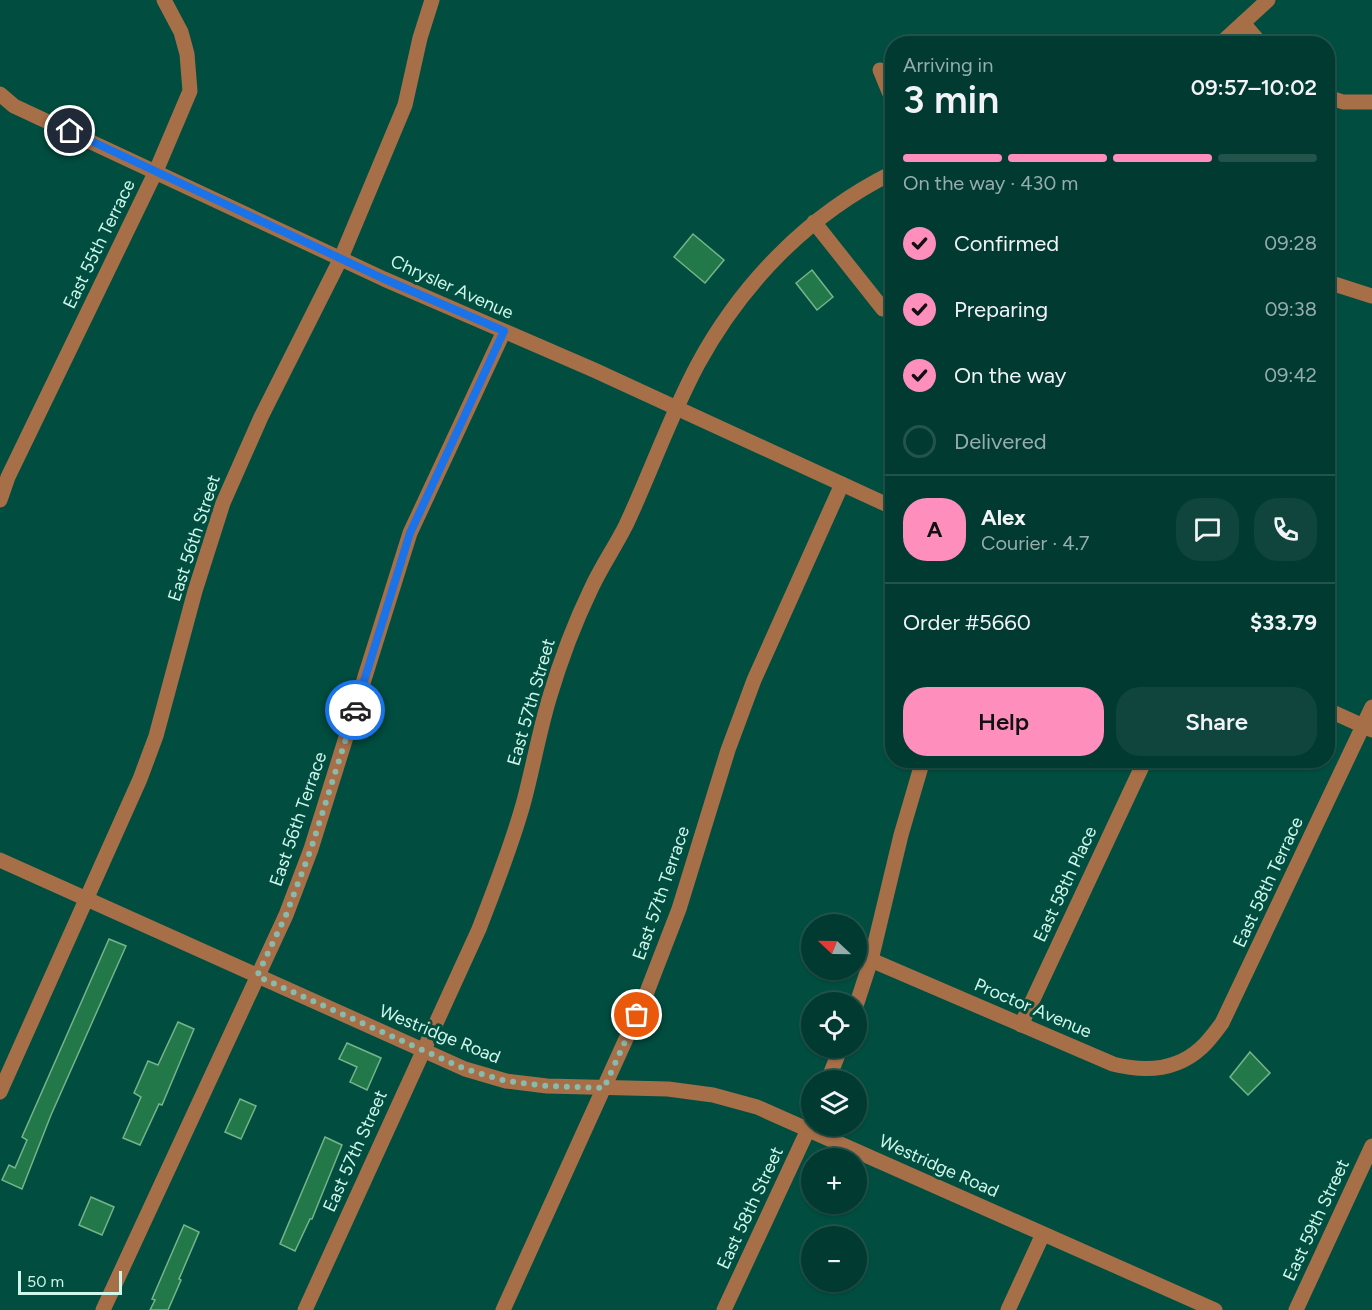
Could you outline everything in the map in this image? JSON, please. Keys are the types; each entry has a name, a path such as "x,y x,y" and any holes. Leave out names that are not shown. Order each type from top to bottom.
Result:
{"street":[{"name":"East 55th Terrace","path":"0,500 8,477 156,171 189,92 187,54 181,32 164,0"},
{"name":"East 56th Street","path":"0,1092 140,779 156,736 195,591 223,503 261,417 340,258 405,105 420,38 432,0"},
{"path":"1229,36 1268,0"},
{"path":"1243,23 1254,36"},
{"path":"880,70 885,82"},
{"name":"Chrysler Avenue","path":"0,94 14,106 340,258 677,408 885,504"},
{"path":"1335,99 1343,102 1372,102"},
{"name":"East 57th Street","path":"305,1310 478,929 503,867 524,802 549,699 568,643 591,589 625,526 697,365 734,306 780,253 814,222 837,205 885,177"},
{"path":"814,222 883,309"},
{"path":"1335,284 1372,296"},
{"name":"East 56th Terrace","path":"103,1310 286,915 311,849 410,533 504,331"},
{"name":"East 57th Terrace","path":"503,1310 645,997 680,909 728,750 754,680 842,484"},
{"name":"East 58th Terrace","path":"1183,1060 1202,1048 1222,1023 1368,728 1372,707"},
{"path":"1335,713 1368,728"},
{"path":"861,992 921,768"},
{"name":"East 58th Place","path":"1020,1024 1141,768"},
{"name":"Westridge Road","path":"0,860 465,1069 506,1081 547,1086 668,1089 713,1095 801,1122"},
{"name":"Proctor Avenue","path":"871,960 1113,1064 1131,1069 1150,1069 1183,1060"},
{"name":"East 58th Street","path":"724,1310 805,1136"},
{"name":"Westridge Road","path":"834,1136 1043,1234 1215,1310"},
{"name":"East 59th Street","path":"1296,1310 1372,1146"},
{"path":"1008,1310 1043,1234"}],"building":[{"path":"693,234 724,260 705,283 674,257"},
{"path":"812,270 833,297 817,310 796,283"},
{"path":"109,939 126,946 51,1115 22,1189 2,1180 9,1165 15,1168 27,1140 22,1137"},
{"path":"178,1022 194,1029 162,1105 159,1104 140,1145 123,1138 141,1097 134,1093 148,1061 158,1065"},
{"path":"347,1043 381,1058 367,1090 350,1082 357,1067 339,1059"},
{"path":"1250,1052 1270,1073 1248,1095 1230,1077"},
{"path":"240,1099 256,1106 241,1139 225,1132"},
{"path":"325,1137 342,1145 312,1219 295,1251 280,1244"},
{"path":"91,1197 114,1207 102,1235 79,1225"},
{"path":"184,1225 199,1232 179,1279 181,1280 168,1310 150,1310 155,1300 152,1299"}],"way so far":[{"path":"355,710 311,849 286,915 257,976 465,1069 506,1081 547,1086 604,1088 637,1015"}],"route":[{"path":"70,131 384,279 504,331 410,533 355,710"}]}
